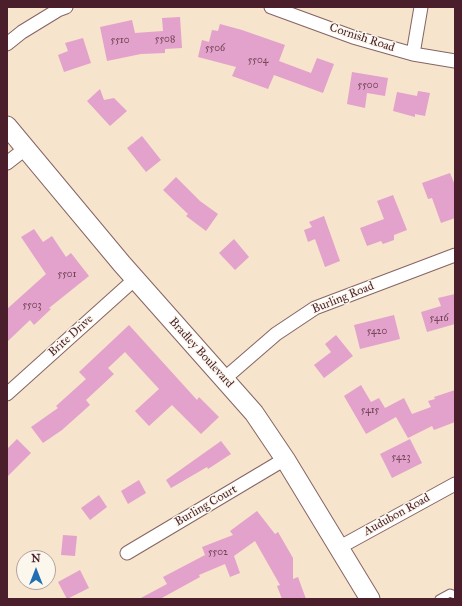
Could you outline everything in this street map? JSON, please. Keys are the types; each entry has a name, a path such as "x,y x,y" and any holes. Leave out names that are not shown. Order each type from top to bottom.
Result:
{"main road":[{"name":"Bradley Boulevard","path":"7,126 135,279 254,413 285,459 340,547 370,599"}],"street":[{"path":"7,44 22,32 58,10 66,7"},
{"name":"Cornish Road","path":"271,7 353,37 413,54 455,61"},
{"path":"413,54 421,7"},
{"path":"7,163 25,149"},
{"name":"Burling Road","path":"224,379 276,334 315,308 455,255"},
{"name":"Brite Drive","path":"7,394 135,279"},
{"name":"Burling Court","path":"127,553 285,459"},
{"name":"Audubon Road","path":"340,547 455,484"}],"lane":[{"path":"439,599 450,593 455,595"}],"building":[{"path":"180,17 182,48 165,49 165,53 141,54 107,61 100,27 132,20 135,33 163,31 162,18"},
{"path":"220,24 285,45 279,61 311,73 317,58 334,64 323,93 274,75 268,89 232,76 236,67 198,57 202,40 209,42 212,30 218,31"},
{"path":"83,38 91,63 64,72 58,55 68,51 65,43"},
{"path":"352,72 388,78 385,96 367,93 365,108 347,104"},
{"path":"100,89 104,100 114,98 127,111 110,126 87,101"},
{"path":"418,91 430,93 425,116 415,114 415,117 393,111 397,92 417,96"},
{"path":"142,136 161,160 146,172 127,148"},
{"path":"450,173 455,185 455,218 441,223 432,198 428,199 422,183"},
{"path":"176,177 200,201 218,214 206,231 186,216 188,214 163,190"},
{"path":"393,195 407,230 394,235 394,240 383,244 381,241 367,246 360,228 384,219 377,201"},
{"path":"324,216 340,261 325,267 315,239 308,242 304,230 312,227 309,222"},
{"path":"34,229 43,242 52,236 66,257 71,253 89,276 49,308 51,309 34,325 30,320 7,342 7,309 46,274 21,237"},
{"path":"234,239 249,257 235,270 219,253"},
{"path":"455,294 455,324 427,332 421,312 441,306 438,298"},
{"path":"394,315 400,339 360,349 354,325"},
{"path":"129,325 197,400 199,397 219,417 201,434 172,405 149,426 135,411 159,389 125,352 108,368 114,374 86,400 90,405 62,430 43,443 31,427 58,408 56,406 86,379 79,372"},
{"path":"336,335 353,356 324,378 314,365 331,352 325,344"},
{"path":"361,385 371,402 379,398 385,408 404,398 412,414 431,407 428,401 435,399 434,397 455,390 455,422 434,430 432,426 408,438 396,417 366,434 344,396"},
{"path":"17,439 31,453 7,477 7,449"},
{"path":"410,439 422,463 392,478 380,454"},
{"path":"221,441 231,454 208,469 207,467 171,488 166,480"},
{"path":"139,480 146,493 128,504 121,491"},
{"path":"99,495 107,507 90,520 81,508"},
{"path":"257,511 275,534 278,532 293,558 293,579 298,577 306,599 282,599 277,586 280,585 255,541 234,556 240,573 230,577 225,564 199,575 200,577 160,599 139,599 167,584 163,577 205,555 202,547 233,535 230,531"},
{"path":"63,535 77,536 75,556 61,555"},
{"path":"80,570 89,588 67,599 58,582"}]}
